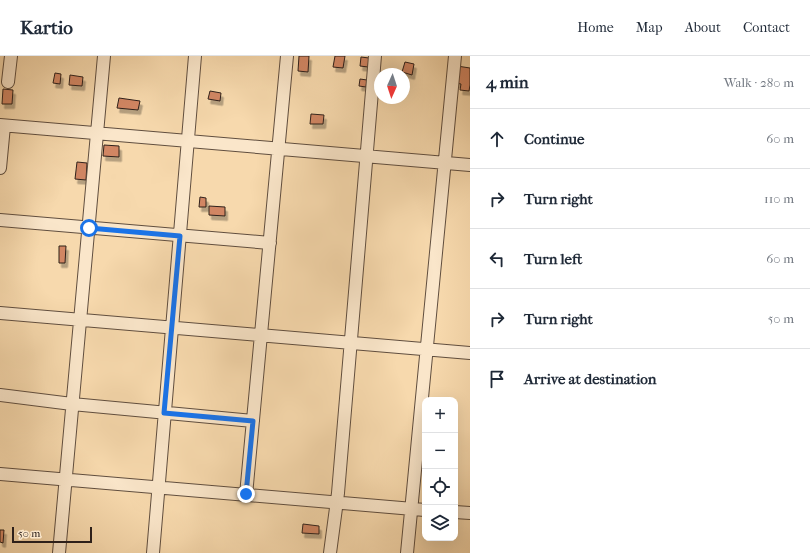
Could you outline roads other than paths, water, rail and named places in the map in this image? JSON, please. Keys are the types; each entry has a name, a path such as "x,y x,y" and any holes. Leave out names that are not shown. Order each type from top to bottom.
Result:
{"street":[{"path":"8,82 10,56"},
{"path":"59,553 104,56"},
{"path":"152,553 195,56"},
{"path":"246,494 287,56"},
{"path":"330,553 337,502 375,56"},
{"path":"408,553 455,56"},
{"path":"0,168 2,125 470,165"},
{"path":"0,220 270,243"},
{"path":"0,313 470,353"},
{"path":"0,395 72,404 253,421"},
{"path":"0,474 422,510"},
{"path":"458,512 470,513"}]}
